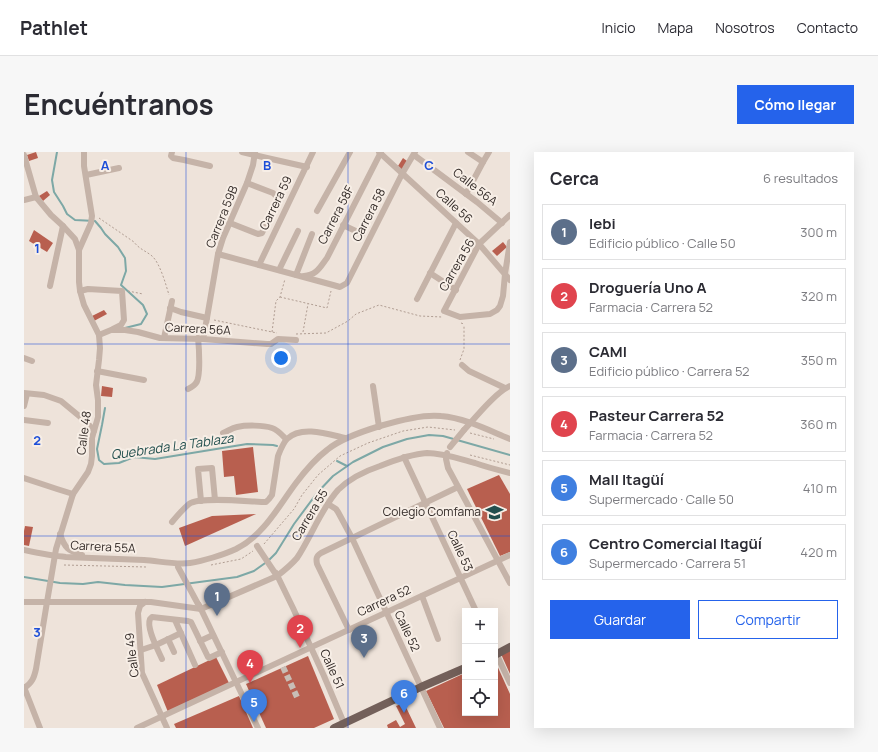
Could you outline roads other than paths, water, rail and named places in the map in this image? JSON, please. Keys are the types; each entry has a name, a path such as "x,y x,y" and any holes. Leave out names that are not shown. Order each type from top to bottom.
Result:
{"main road":[{"path":"498,652 510,647"},
{"path":"334,728 345,726 421,687 462,669"}],"street":[{"path":"84,152 84,166 86,175 119,168"},
{"path":"172,152 172,158 210,166"},
{"path":"242,152 307,167"},
{"name":"Carrera 59","path":"259,265 313,152"},
{"path":"317,211 350,152"},
{"name":"Calle 56","path":"380,152 402,174 480,244 510,280"},
{"name":"Carrera 58F","path":"298,276 309,276 316,272 327,258 380,152"},
{"path":"468,152 483,162"},
{"path":"466,194 489,152"},
{"name":"Carrera 58","path":"298,276 340,286 347,283 402,174 415,153"},
{"name":"Calle 56A","path":"415,153 502,223"},
{"name":"Carrera 59B","path":"188,389 198,380 201,339 207,318 218,254 223,238 248,183 255,154"},
{"path":"24,155 25,163 36,195 51,215 75,239 79,250"},
{"name":"Calle 48","path":"24,687 30,684 34,678 51,574 60,534 73,494 88,472 91,464 92,438 98,418 96,385 97,371 100,360 99,335 84,305 80,291 78,266 79,250 91,218 86,175"},
{"path":"230,223 258,234 262,233 277,201 277,197 273,193 248,183"},
{"path":"24,200 36,195"},
{"name":"Carrera 56","path":"505,274 503,296 500,306 494,313 460,317 443,314 480,244 510,215"},
{"path":"417,299 456,223"},
{"path":"343,225 362,234"},
{"path":"50,286 63,226"},
{"path":"279,270 298,231"},
{"path":"218,254 298,276 312,234"},
{"path":"505,274 510,242"},
{"path":"430,273 456,290"},
{"path":"80,291 88,289 122,291 124,320 120,325 109,331 99,342"},
{"path":"164,338 171,304 181,312 207,318"},
{"name":"Carrera 56A","path":"99,335 109,331 125,330 138,332 152,337 164,338 267,344 271,344 278,339 296,340"},
{"path":"24,358 32,361"},
{"path":"462,365 469,371 508,387"},
{"path":"97,371 144,380"},
{"path":"373,386 379,427"},
{"path":"508,387 498,394 470,423 450,447 446,455 446,464 510,583"},
{"path":"24,406 25,393 44,395 61,401 94,431"},
{"name":"Carrera 55A","path":"24,550 55,555 151,561 178,565 189,563 234,550 252,540 274,515 296,482 309,466 327,449 345,438 417,417 442,416 470,423 510,438"},
{"path":"24,420 48,423"},
{"path":"223,433 243,426 259,426 273,428 280,432 286,439"},
{"path":"172,522 190,503 215,500 266,502 272,495 278,456 286,439 296,433 311,431 345,438"},
{"name":"Carrera 55","path":"199,606 276,574 292,565 328,504 338,491 356,476 368,470 404,457 428,453 446,455 509,474"},
{"name":"Calle 53","path":"404,457 475,608"},
{"path":"201,501 198,469 212,468 215,500"},
{"path":"24,478 73,494"},
{"path":"350,630 317,564 317,556 458,487"},
{"name":"Calle 52","path":"328,504 336,509 352,538 440,728"},
{"path":"60,534 66,547 70,551 87,557"},
{"name":"Calle 51","path":"252,540 276,574 324,676 345,726"},
{"name":"Carrera 52","path":"137,728 236,682 282,664 311,648 510,555"},
{"path":"178,565 258,728"},
{"path":"422,596 438,639"},
{"path":"24,602 151,602 199,606"},
{"name":"Calle 49","path":"145,602 140,606 138,613 142,673 166,728"},
{"path":"162,659 148,624 150,619 154,617 191,622 209,658 222,652"},
{"path":"175,620 196,665"},
{"path":"141,650 156,645 181,633"},
{"path":"200,641 213,634"},
{"path":"168,639 174,652"},
{"path":"498,659 510,683"},
{"path":"24,687 40,728"}],"waterway":[{"name":"Quebrada La Tablaza","path":"57,152 52,180 54,192 67,214 75,220 95,221 118,247 125,258 126,271 121,285 143,305 147,314 141,324 125,328"},
{"name":"Quebrada La Tablaza","path":"105,408 97,449 99,460 104,464 119,463 134,457 155,459 247,444 277,446"},
{"path":"24,577 60,583 83,584 98,582 162,587 237,577 254,571 276,553 294,524 317,493 333,476 353,462 383,447 407,439 429,435 443,436 510,455"},
{"name":"Quebrada La Tablaza","path":"337,461 347,466"}],"tunnel":[{"path":"283,667 297,697"}],"place":[{"name":"Colegio Comfama","path":"494,512"},
{"name":"Iebi","path":"217,616"},
{"name":"Droguería Uno A","path":"300,648"},
{"name":"CAMI","path":"364,658"},
{"name":"Pasteur Carrera 52","path":"250,683"},
{"name":"Centro Comercial Itagüí","path":"404,713"},
{"name":"Mall Itagüí","path":"254,722"}]}
